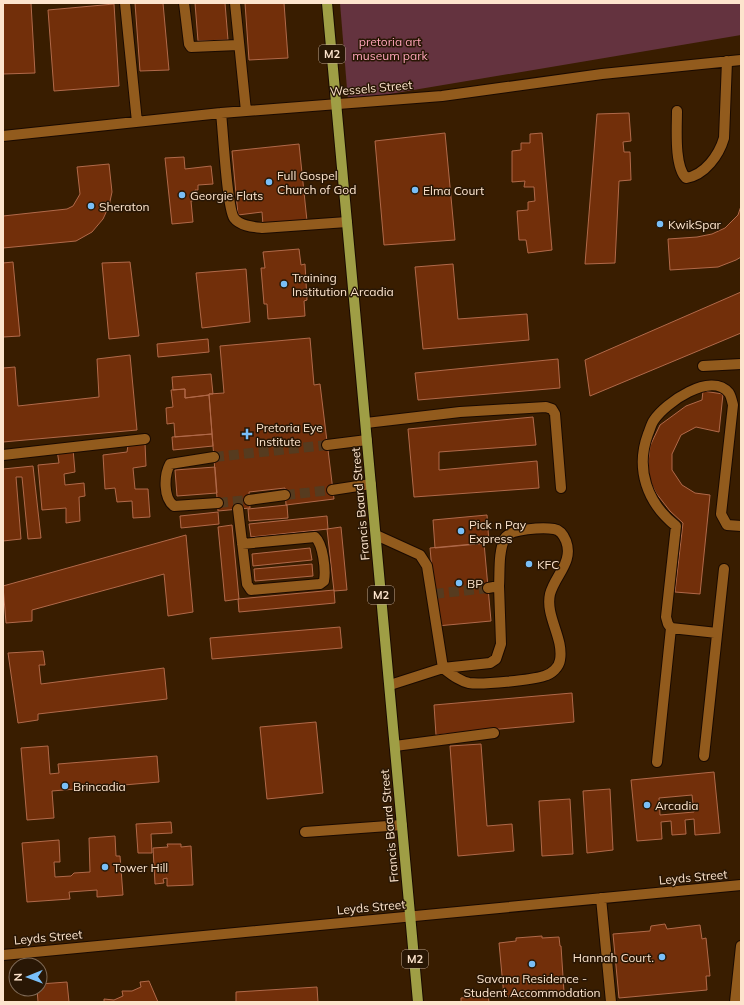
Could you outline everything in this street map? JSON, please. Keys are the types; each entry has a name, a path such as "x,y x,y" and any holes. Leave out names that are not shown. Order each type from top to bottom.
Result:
{"main road":[{"name":"Francis Baard Street","path":"327,3 418,1002"}],"street":[{"path":"125,3 137,122"},
{"path":"184,3 189,44 191,47 238,45"},
{"path":"235,3 238,45 246,111"},
{"name":"Wessels Street","path":"3,136 222,113 442,96 602,74 741,60"},
{"path":"677,111 679,164 681,174 686,178 692,177 709,165 722,146 724,138 727,61"},
{"path":"222,113 229,201 233,217 238,222 251,227 262,228 347,222"},
{"path":"703,366 741,364"},
{"path":"657,762 671,628 666,617 676,526 664,516 650,496 644,481 642,463 644,446 654,420 667,406 684,394 703,386 723,388 730,394 733,405 721,514 727,525 741,526"},
{"path":"366,423 460,412 546,407 552,409 555,414 561,488"},
{"path":"3,455 145,439"},
{"path":"327,445 367,440"},
{"path":"214,457 170,464 166,471 167,496 174,506 218,504"},
{"path":"332,490 371,484"},
{"path":"249,500 286,495"},
{"path":"238,509 242,544 247,584 251,590 320,584 324,580 325,575 320,542 315,537 242,544"},
{"path":"376,535 420,556 427,566 443,668 456,678 469,683 486,683 545,676 556,670 560,659 559,644 550,604 550,595 567,559 566,542 563,534 554,529 521,530 511,532 505,538 502,548 499,586 501,644 496,659 485,664 443,668 390,685"},
{"path":"704,756 724,569"},
{"path":"488,588 499,586"},
{"path":"671,628 717,633"},
{"path":"395,746 494,733"},
{"path":"305,832 402,825"},
{"name":"Leyds Street","path":"3,955 741,885"},
{"path":"600,898 611,1002"},
{"path":"735,1002 741,946"}],"green space":[{"name":"pretoria art museum park","path":"340,3 741,3 741,35 348,101"}],"building":[{"path":"3,3 31,3 35,73 3,74"},
{"path":"135,3 163,3 169,70 140,71"},
{"path":"195,3 225,3 228,40 198,41"},
{"path":"245,3 284,3 288,58 249,60"},
{"path":"114,4 119,86 54,91 48,10"},
{"path":"629,113 631,141 623,142 624,152 630,152 631,180 619,181 615,263 585,264 597,114"},
{"name":"Elma Court","path":"445,133 455,240 384,245 375,141"},
{"path":"542,133 552,250 528,253 526,240 519,240 517,211 528,210 528,202 535,201 534,187 524,187 525,181 512,182 512,151 521,150 521,143 530,143 530,134"},
{"name":"Full Gospel Church of God","path":"299,144 307,221 263,225 262,212 238,215 232,151"},
{"name":"Georgie Flats","path":"184,157 185,169 211,166 213,184 198,185 198,190 195,190 196,200 191,201 193,222 172,224 165,158"},
{"name":"Sheraton","path":"109,164 112,192 109,206 103,219 92,232 76,241 3,248 3,216 67,209 73,206 80,194 77,167"},
{"path":"741,206 741,257 718,267 670,270 668,239 697,237 712,234 725,228 738,215"},
{"name":"Training Institution Arcadia","path":"299,249 301,265 305,264 307,300 304,301 305,316 268,319 267,304 264,304 261,268 265,268 263,252"},
{"path":"13,262 20,336 3,337 3,263"},
{"path":"130,262 139,336 109,339 102,263"},
{"path":"453,264 458,319 527,314 529,340 423,349 415,267"},
{"path":"246,269 250,322 202,328 196,273"},
{"path":"741,292 741,333 590,396 585,360"},
{"path":"310,338 314,385 320,384 334,499 286,505 285,488 249,492 250,508 218,511 209,394 224,393 220,346"},
{"path":"208,339 209,352 158,357 157,344"},
{"path":"130,355 137,430 3,442 3,368 15,367 18,406 99,397 97,359"},
{"path":"558,359 560,388 418,400 415,373"},
{"path":"211,374 213,394 185,398 185,389 173,390 172,377"},
{"path":"185,389 185,398 209,395 212,434 175,437 174,423 167,424 166,408 173,407 171,390"},
{"path":"703,391 723,394 719,432 696,427 681,435 672,454 672,470 682,485 695,493 710,495 700,594 675,592 683,523 670,511 656,493 649,479 648,463 650,446 660,425 686,406 702,400"},
{"path":"533,417 536,445 439,452 439,470 537,461 539,488 414,497 408,429"},
{"path":"212,434 213,446 173,450 172,437"},
{"path":"145,443 146,466 133,468 135,489 148,489 150,517 133,518 132,501 117,502 115,488 105,489 103,455 127,452 128,445"},
{"path":"73,449 75,472 64,474 65,485 84,483 85,496 79,497 80,521 66,523 66,508 42,510 38,465 59,463 57,450"},
{"path":"33,466 41,538 28,539 22,477 16,477 21,539 3,541 3,469"},
{"path":"215,467 217,493 177,496 175,470"},
{"path":"287,505 288,518 249,521 248,509"},
{"path":"218,512 219,524 181,528 180,516"},
{"name":"Pick n Pay Express","path":"487,515 489,543 435,548 433,520"},
{"path":"327,516 328,529 251,537 249,524"},
{"path":"232,525 239,599 225,601 218,527"},
{"path":"341,527 347,590 334,591 327,529"},
{"path":"186,535 193,612 168,616 164,574 32,610 32,621 6,623 3,586"},
{"path":"484,543 491,621 437,626 430,548"},
{"path":"310,548 312,560 253,566 252,554"},
{"path":"312,564 313,576 255,581 254,569"},
{"path":"334,590 335,603 239,612 238,599"},
{"path":"340,627 342,648 212,659 210,638"},
{"path":"43,651 45,665 39,665 41,684 164,668 167,699 38,714 38,720 18,723 8,653"},
{"path":"572,693 574,722 436,735 434,705"},
{"path":"316,722 323,793 267,799 260,727"},
{"path":"481,744 487,826 512,824 514,851 458,856 450,746"},
{"name":"Brincadia","path":"48,746 50,774 59,773 58,764 157,756 159,782 52,791 54,818 27,820 21,748"},
{"name":"Arcadia","path":"714,772 720,833 695,835 694,819 685,820 686,834 672,835 671,821 661,822 662,839 637,841 631,780","holes":["692,795 694,812 660,815 659,798"]},
{"path":"610,789 613,850 587,853 583,791"},
{"path":"570,799 573,854 542,856 539,801"},
{"path":"171,822 172,833 151,834 152,853 138,853 136,824"},
{"name":"Tower Hill","path":"115,836 116,856 120,856 123,895 97,897 97,890 69,892 70,899 27,902 22,843 59,840 60,862 54,862 55,877 71,876 74,873 90,872 89,838"},
{"path":"167,844 181,844 181,847 191,846 193,885 167,886 167,878 163,879 164,883 155,884 153,848 168,847"},
{"name":"Hannah Court.","path":"665,924 667,929 700,925 702,939 706,938 710,976 706,976 707,990 619,998 613,934 650,931 651,926"},
{"name":"Savana Residence - Student Accommodation","path":"542,936 542,938 559,937 564,992 547,994 548,996 522,998 522,996 504,997 499,943 516,941 516,938"},
{"path":"149,981 158,1002 104,1002 104,999 114,1000 123,996 122,991 132,991 141,987 140,982"},
{"path":"67,982 69,1002 38,1002 38,997 48,997 48,983"},
{"path":"317,987 318,1002 236,1002 236,992"},
{"path":"488,995 489,1002 461,1002 461,998"}],"tunnel":[{"path":"214,457 327,445"},
{"path":"285,495 332,490"},
{"path":"218,503 249,500"},
{"path":"434,594 488,588"}],"place":[{"name":"Full Gospel Church of God","path":"269,182"},
{"name":"Elma Court","path":"415,190"},
{"name":"Georgie Flats","path":"182,195"},
{"name":"Sheraton","path":"91,206"},
{"name":"KwikSpar","path":"660,224"},
{"name":"Training Institution Arcadia","path":"284,284"},
{"name":"Pretoria Eye Institute","path":"247,434"},
{"name":"Pick n Pay Express","path":"461,531"},
{"name":"KFC","path":"529,564"},
{"name":"BP","path":"459,583"},
{"name":"Brincadia","path":"65,786"},
{"name":"Arcadia","path":"647,805"},
{"name":"Tower Hill","path":"105,867"},
{"name":"Hannah Court.","path":"662,957"},
{"name":"Savana Residence - Student Accommodation","path":"532,964"}]}
